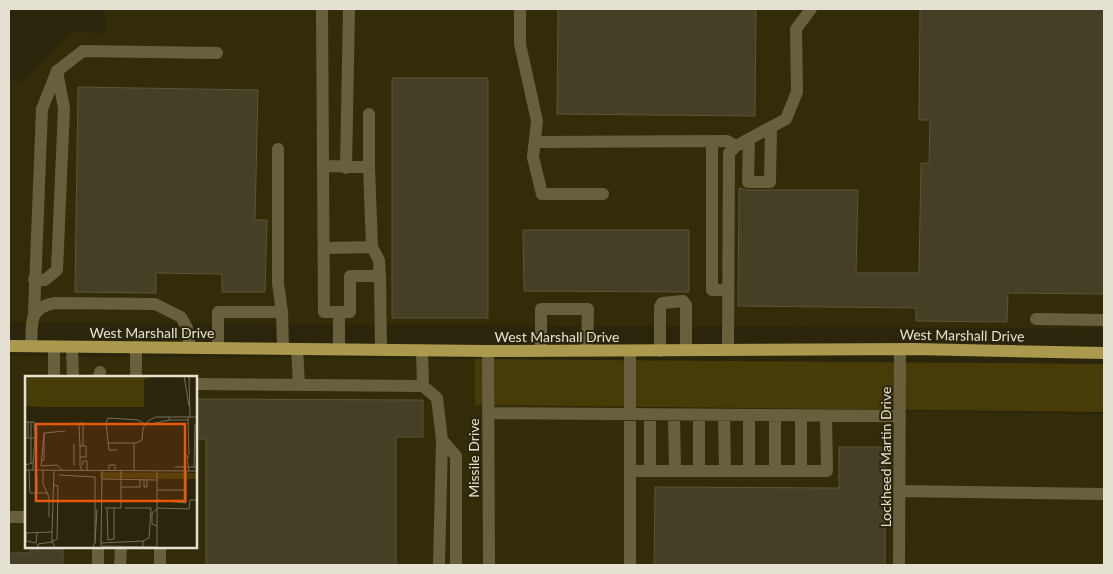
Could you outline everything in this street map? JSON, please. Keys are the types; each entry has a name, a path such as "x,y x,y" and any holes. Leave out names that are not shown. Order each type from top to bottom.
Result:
{"main road":[{"name":"West Marshall Drive","path":"9,346 488,351 900,349 1104,353"}],"lane":[{"path":"322,9 324,312 350,312 350,276 380,276"},
{"path":"346,168 349,9"},
{"path":"520,9 520,44 537,122 533,157 542,194 603,194"},
{"path":"728,350 729,153 736,146 786,120 797,92 796,29 811,9"},
{"path":"31,346 42,109 57,71 83,51 217,52"},
{"path":"34,279 45,280 57,270 64,108 57,71"},
{"path":"369,114 372,247 379,260 381,350"},
{"path":"749,140 748,182 770,182 771,128"},
{"path":"712,141 712,290 728,290"},
{"path":"535,142 726,141 736,146"},
{"path":"278,150 278,283 282,312 282,348"},
{"path":"323,166 369,167"},
{"path":"324,248 372,247"},
{"path":"660,350 660,307 662,303 676,300 683,301 686,305 686,350"},
{"path":"34,313 40,306 55,303 155,304 181,317 187,328 190,348"},
{"path":"541,350 541,308 588,308 587,350"},
{"path":"218,348 218,312 282,312"},
{"path":"339,312 339,349"},
{"path":"1036,319 1104,320"},
{"path":"54,347 54,376"},
{"path":"72,347 72,376"},
{"path":"136,347 136,376"},
{"path":"297,348 299,384"},
{"name":"Lockheed Martin Drive","path":"899,565 900,349"},
{"path":"422,350 423,386"},
{"name":"Missile Drive","path":"488,351 488,565"},
{"path":"630,351 630,565"},
{"path":"198,384 423,386 437,398 442,440 439,565"},
{"path":"488,413 900,416"},
{"path":"650,415 650,471"},
{"path":"674,415 675,471"},
{"path":"699,416 699,471"},
{"path":"724,416 725,471"},
{"path":"749,416 749,471"},
{"path":"775,416 775,471"},
{"path":"800,471 801,416"},
{"path":"630,471 827,472 826,416"},
{"path":"442,440 456,456 456,565"},
{"path":"900,492 1104,494"},
{"path":"9,517 25,517"},
{"path":"98,549 98,565"},
{"path":"120,565 121,549"},
{"path":"160,549 160,565"}],"shaded area":[{"path":"105,9 1104,9 1104,329 9,322 9,81 25,81 71,31 105,33"},
{"path":"9,356 475,359 475,405 1104,414 1104,565 9,565"},
{"path":"475,359 1104,364 1104,412 475,405"}],"building":[{"path":"558,9 756,9 755,116 557,114"},
{"path":"920,9 1104,9 1104,294 1008,293 1007,322 916,321 916,308 738,306 739,188 748,190 858,190 856,273 919,273 921,163 929,163 930,120 919,120"},
{"path":"392,78 488,78 488,318 392,318"},
{"path":"78,87 258,90 255,220 267,220 265,292 222,292 222,274 156,273 156,293 75,292"},
{"path":"523,230 689,230 689,292 524,291"},
{"path":"198,399 423,400 423,437 396,437 396,565 206,565 206,439 198,439"},
{"path":"839,447 885,447 885,565 654,565 655,487 839,488"},
{"path":"30,549 63,549 63,565 9,565 9,553 30,553"}]}
